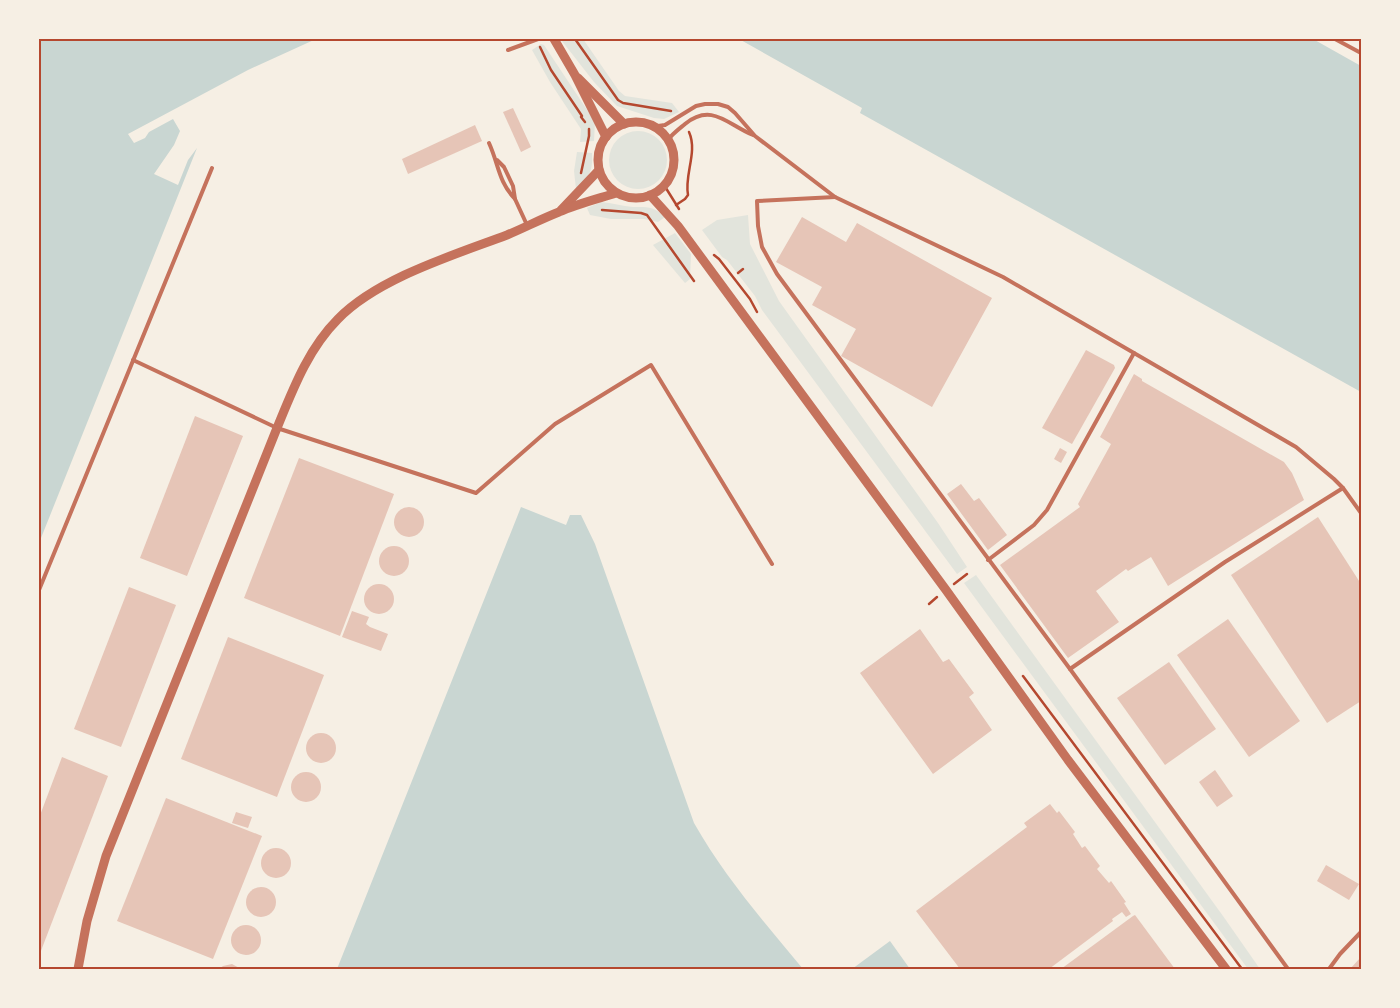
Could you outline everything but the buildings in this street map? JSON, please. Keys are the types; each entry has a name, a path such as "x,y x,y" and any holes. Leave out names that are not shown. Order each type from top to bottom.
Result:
{"street":[{"path":"554,39 575,75 606,137"},
{"path":"575,75 624,124"},
{"path":"624,124 648,124 668,140 673,156 673,167 670,176 664,185 650,195 633,198 616,193 609,187 599,170 599,151 606,137 614,129 624,124"},
{"path":"560,211 599,170"},
{"path":"78,969 87,921 106,856 296,381 323,335 338,318 353,306 395,280 560,211 616,193"},
{"path":"650,195 678,226 946,590 1068,760 1226,969"}],"lane":[{"path":"508,50 538,39"},
{"path":"1335,39 1361,53"},
{"path":"648,124 658,126 678,118 696,106 705,104 718,104 728,107 755,136 835,197 1003,278 1296,447 1343,488 1361,514"},
{"path":"668,140 697,116 710,114 755,136"},
{"path":"489,143 513,186 515,200"},
{"path":"497,160 497,170 505,188 515,200 528,226"},
{"path":"39,590 212,168"},
{"path":"835,197 757,201 758,226 762,247 776,274 1070,669 1288,969"},
{"path":"988,560 1034,525 1047,510 1134,353"},
{"path":"132,360 277,428 476,493 555,424 651,365 772,564"},
{"path":"1070,669 1225,562 1343,488"},
{"path":"1330,969 1340,954 1361,932"}],"path":[{"path":"575,39 618,100 623,103 669,110 678,118"},
{"path":"664,185 676,205 688,195 686,188 692,146 690,134 684,125"},
{"path":"651,220 694,281"},
{"path":"738,273 743,269"}],"shaded area":[{"path":"39,39 316,39 248,70 128,134 134,143 145,138 149,132 173,119 180,131 174,145 154,174 178,185 188,160 197,148 39,543"},
{"path":"563,39 583,39 619,91 625,96 672,103 679,112 664,119 654,118 617,106 594,82 562,41"},
{"path":"739,39 1313,39 1361,66 1361,392 860,113 862,108"},
{"path":"541,44 544,45 595,122 594,141 580,142 581,129 550,82 532,50"},
{"path":"638,131 649,133 662,144 667,160 665,171 654,184 638,189 627,187 614,176 609,160 611,149 622,136"},
{"path":"577,152 592,153 592,165 589,174 576,189 574,171"},
{"path":"601,202 629,207 650,208 665,217 658,222 644,219 611,219 590,215 587,208"},
{"path":"748,215 750,244 779,301 938,523 967,567 957,574 762,310 755,296 702,230 717,220"},
{"path":"675,233 691,254 690,279 685,283 653,245"},
{"path":"521,507 566,525 570,515 581,515 595,544 694,823 731,880 803,969 337,969"},
{"path":"976,575 1260,969 1248,969 964,583"},
{"path":"890,941 910,969 852,969"}],"pier":[{"path":"243,74 132,135 135,140 130,135 131,133"},
{"path":"175,117 149,130 145,137 137,139 143,136 148,129"}]}
